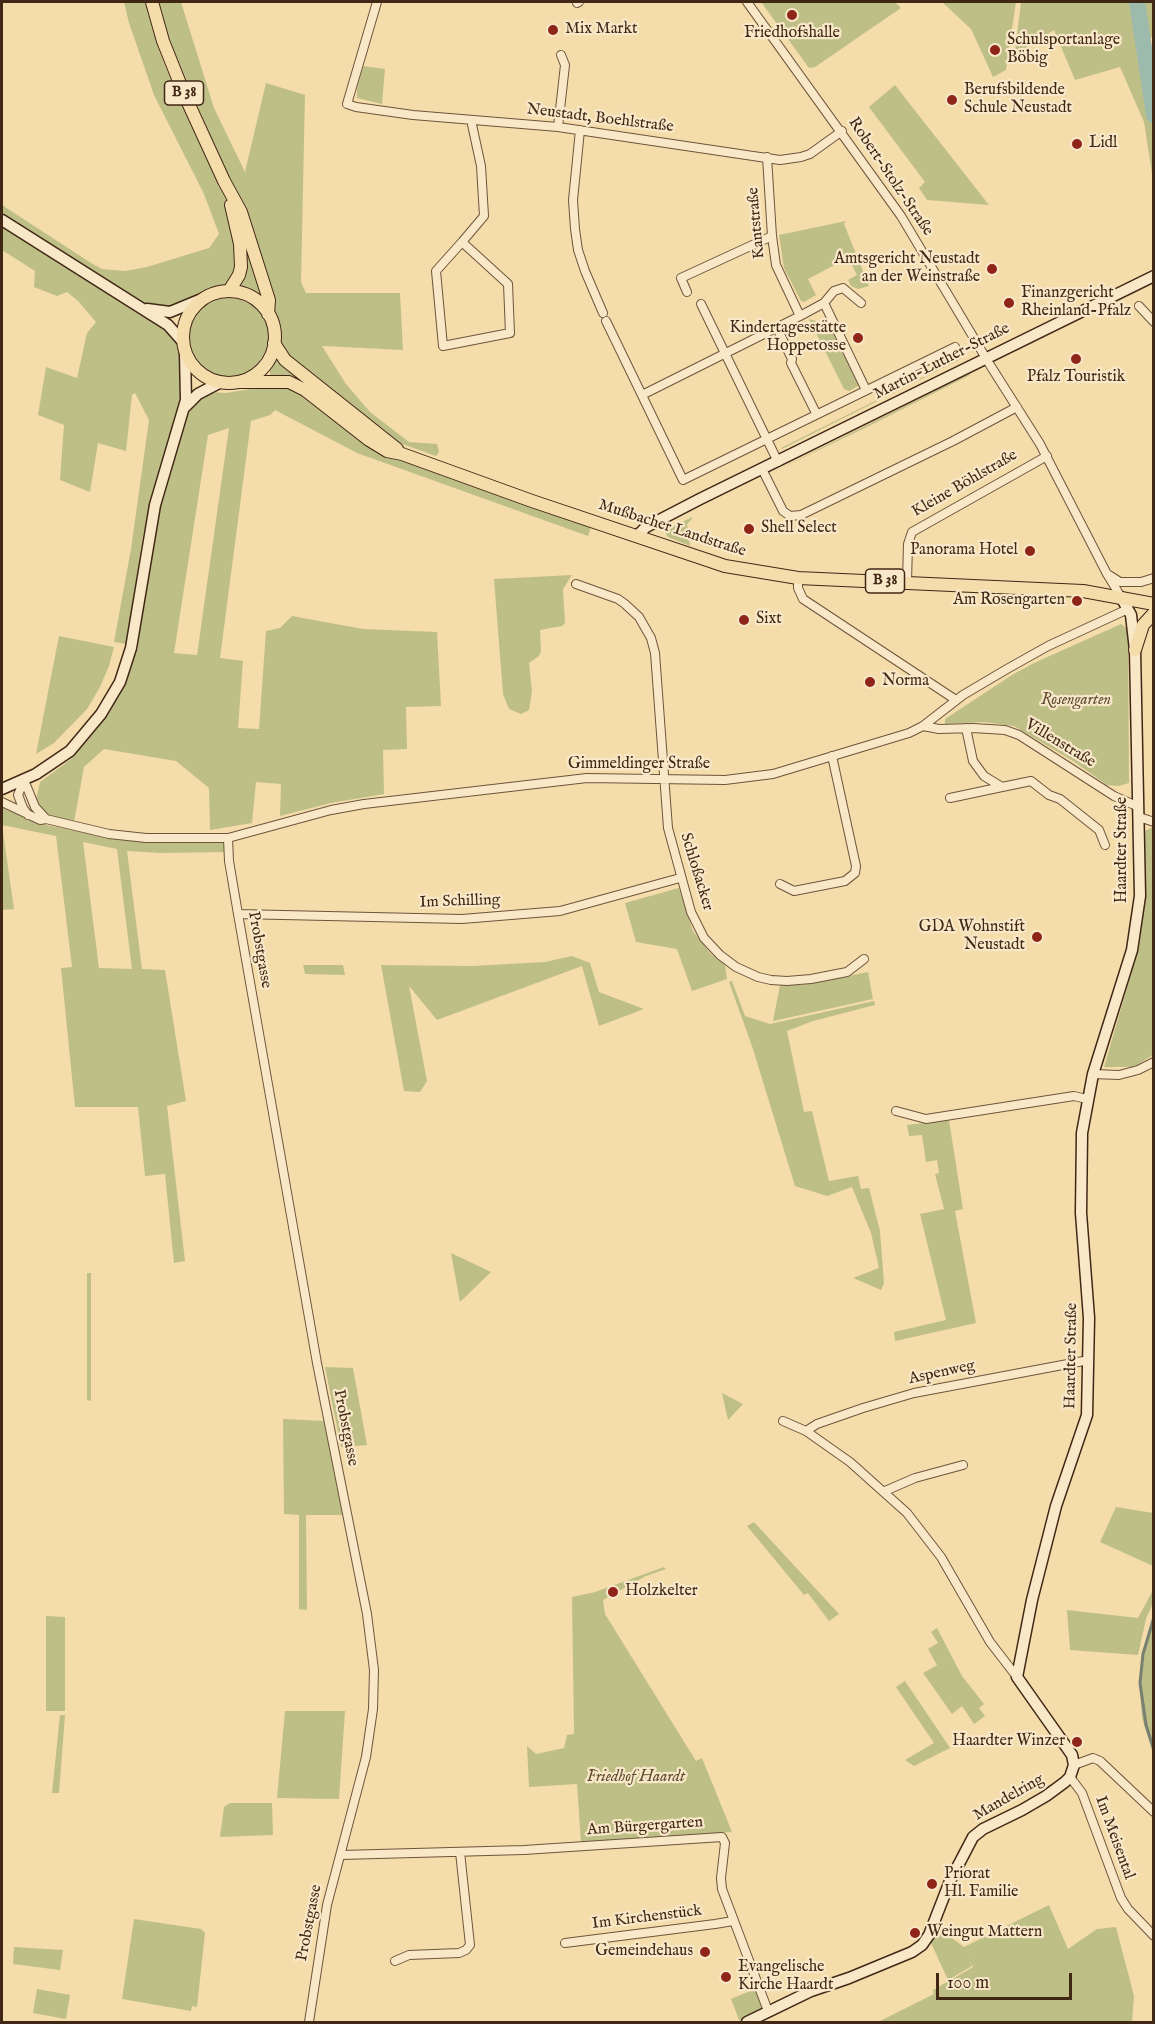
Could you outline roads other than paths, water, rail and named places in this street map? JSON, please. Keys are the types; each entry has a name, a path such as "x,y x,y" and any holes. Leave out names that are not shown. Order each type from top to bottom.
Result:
{"main road":[{"name":"B 38","path":"152,2 163,41 224,181 241,212 269,300 268,314"},
{"name":"B 38","path":"224,181 237,227 241,257 238,275 229,291"},
{"path":"229,291 252,298 268,314 274,328 274,343 265,366 254,376 241,382 219,383 200,374 189,362 184,347 183,330 188,315 204,298 215,293 229,291"},
{"name":"B 38","path":"274,343 285,360 402,454"},
{"name":"B 38","path":"241,382 293,383 379,447 402,454"},
{"name":"Mußbacher Landstraße","path":"402,454 724,566 798,578 1083,591 1121,597"},
{"name":"B 38","path":"1121,597 1154,604"},
{"path":"1135,650 1143,625 1154,613"}],"street":[{"name":"Neustadt, Boehlstraße","path":"377,2 347,104 384,112 580,129 780,160 801,157 820,149 842,131"},
{"name":"Robert-Stolz-Straße","path":"747,2 901,216 1047,456 1121,597"},
{"path":"558,127 566,66 561,55"},
{"path":"462,242 508,284 510,333 443,346 436,271 484,216 482,166 471,120"},
{"name":"Martin-Luther-Straße","path":"580,129 573,200 578,250 605,317 684,480 816,413 956,347"},
{"name":"Kantstraße","path":"767,157 776,265 800,316"},
{"path":"2,220 168,325 184,347 186,394 154,505 131,648 120,682 101,714 78,742 47,768 2,789"},
{"path":"687,292 681,278 772,236"},
{"name":"Martin-Luther-Straße","path":"637,536 645,526 1154,276"},
{"path":"642,395 824,303 834,291 843,288 861,303"},
{"path":"141,307 157,312 170,312 204,298"},
{"name":"Martin-Luther-Straße","path":"824,303 866,390"},
{"path":"701,304 778,462"},
{"path":"1139,306 1154,322"},
{"path":"777,328 792,359 791,363 816,413"},
{"path":"183,410 198,394 219,383"},
{"path":"762,469 783,510 790,516 801,515 1017,407"},
{"name":"Kleine Böhlstraße","path":"907,582 908,543 912,532 1047,456"},
{"path":"1107,574 1117,580 1129,582 1141,582 1154,578"},
{"path":"798,578 798,588 803,598 956,700"},
{"name":"Schloßacker","path":"576,584 618,599 625,604 639,617 651,638 655,652 668,828 691,912 704,938 720,955 746,972 779,981 811,979 847,972 864,959"},
{"name":"Haardter Straße","path":"1017,1677 1032,1600 1056,1506 1087,1415 1089,1318 1080,1191 1082,1133 1093,1074 1134,939 1140,896 1135,650 1132,619 1121,597"},
{"name":"Gimmeldinger Straße","path":"2,802 40,820 46,819 109,834 146,838 228,838 331,810 364,804 587,778 725,780 773,774 909,733 923,726 956,700 1007,669 1048,646 1128,609"},
{"name":"Villenstraße","path":"923,726 939,729 1005,730 1019,735 1154,822"},
{"path":"966,728 970,753 978,768 984,776 1002,787"},
{"path":"780,884 794,891 845,881 855,873 856,866 832,756"},
{"path":"24,780 18,795 28,815"},
{"path":"24,780 35,807 46,819"},
{"path":"950,798 1030,781 1049,795 1060,799 1099,830 1106,845"},
{"name":"Probstgasse","path":"228,838 229,861 317,1363 372,1647 374,1693 366,1756 324,1922 309,2022"},
{"name":"Im Schilling","path":"238,914 462,920 560,910 680,878"},
{"path":"1093,1074 1119,1075 1138,1070 1154,1062"},
{"path":"896,1111 926,1119 1074,1096 1088,1099"},
{"name":"Aspenweg","path":"806,1431 817,1424 914,1393 1089,1360"},
{"path":"783,1422 806,1431 850,1462 907,1513 941,1557 990,1642 1072,1755 1074,1765 1093,1758 1100,1761 1154,1812"},
{"path":"885,1491 915,1478 963,1464"},
{"name":"Mandelring","path":"747,2022 811,1991 912,1952 929,1935 950,1881 973,1837 983,1829 1031,1806 1070,1777 1074,1765"},
{"name":"Im Meisental","path":"1070,1777 1082,1793 1121,1898 1128,1909 1154,1936"},
{"name":"Am Bürgergarten","path":"341,1855 608,1845 720,1837 725,1843 722,1889 768,2011"},
{"path":"395,1961 409,1955 459,1953 470,1945 460,1852"},
{"name":"Im Kirchenstück","path":"565,1942 733,1920"}],"waterway":[{"path":"1137,2 1154,115"},
{"path":"1154,1617 1143,1654 1140,1683 1146,1725 1154,1750"}],"place":[{"name":"Friedhofshalle","path":"792,15"},
{"name":"Mix Markt","path":"553,30"},
{"name":"Schulsportanlage Böbig","path":"995,50"},
{"name":"Berufsbildende Schule Neustadt","path":"952,100"},
{"name":"Lidl","path":"1077,144"},
{"name":"Amtsgericht Neustadt an der Weinstraße","path":"992,269"},
{"name":"Finanzgericht Rheinland-Pfalz","path":"1009,303"},
{"name":"Kindertagesstätte Hoppetosse","path":"858,338"},
{"name":"Pfalz Touristik","path":"1076,359"},
{"name":"Shell Select","path":"749,529"},
{"name":"Panorama Hotel","path":"1030,551"},
{"name":"Am Rosengarten","path":"1077,601"},
{"name":"Sixt","path":"744,620"},
{"name":"Norma","path":"870,682"},
{"name":"GDA Wohnstift Neustadt","path":"1037,937"},
{"name":"Holzkelter","path":"613,1592"},
{"name":"Haardter Winzer","path":"1077,1742"},
{"name":"Priorat Hl. Familie","path":"932,1884"},
{"name":"Weingut Mattern","path":"915,1933"},
{"name":"Gemeindehaus","path":"705,1952"},
{"name":"Evangelische Kirche Haardt","path":"726,1977"}],"park label":[{"name":"Rosengarten","path":"1076,701"},
{"name":"Friedhof Haardt","path":"636,1778"}]}
